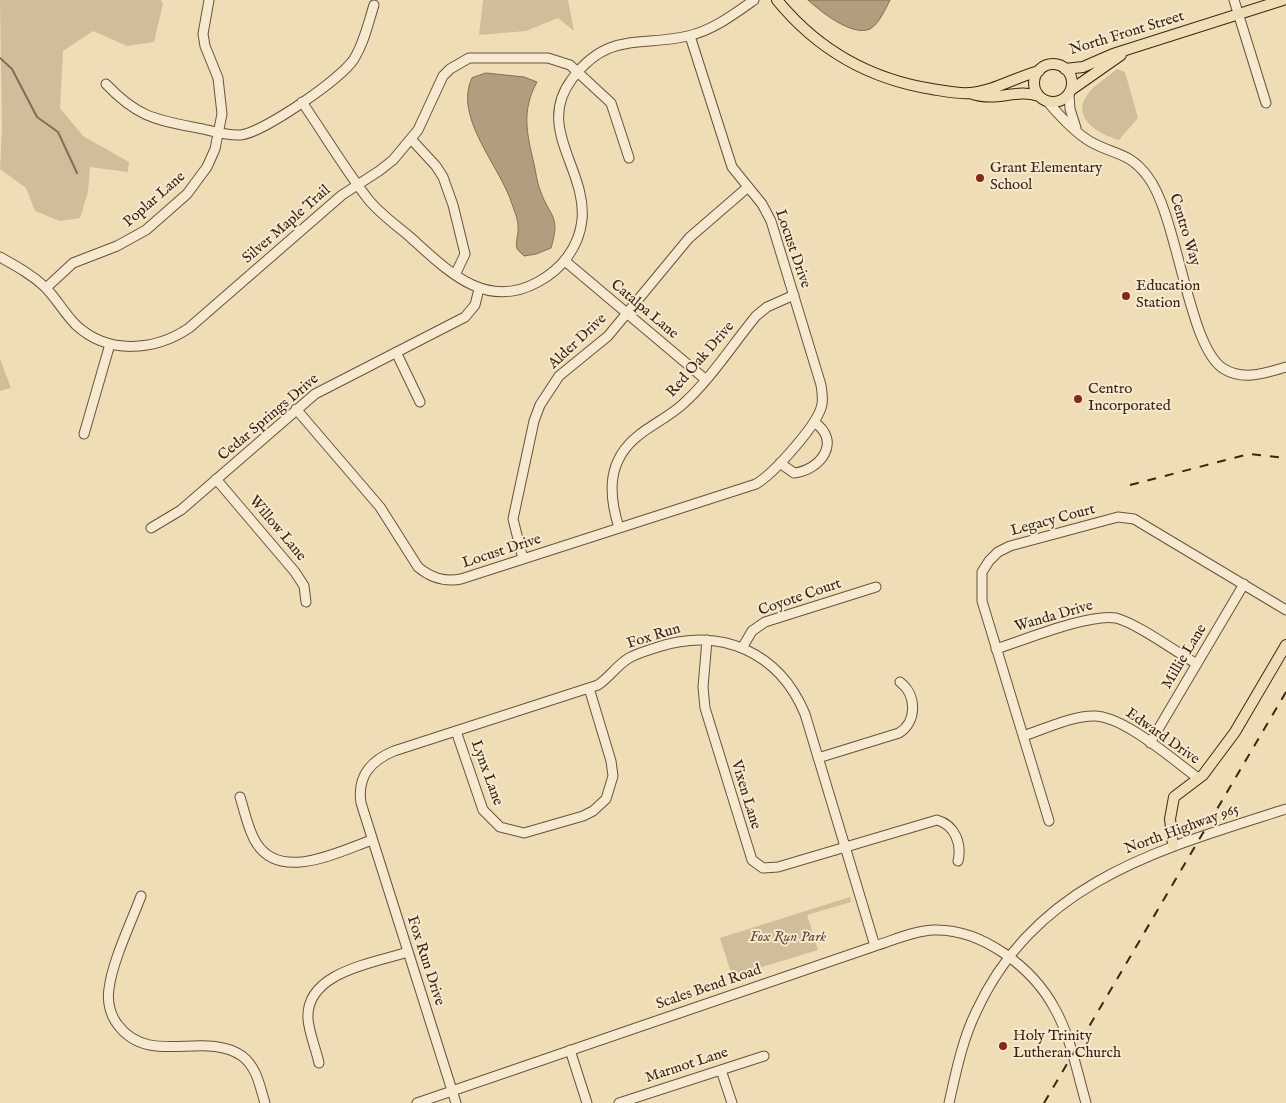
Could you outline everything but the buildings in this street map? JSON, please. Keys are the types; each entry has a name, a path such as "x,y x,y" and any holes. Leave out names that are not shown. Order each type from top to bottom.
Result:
{"main road":[{"path":"777,0 813,37 859,67 900,83 970,93 985,98 1026,92 1057,102 1125,52"},
{"name":"North Front Street","path":"1065,68 1084,67 1113,54 1125,52 1283,0"},
{"path":"970,93 995,87 1039,71 1049,64 1065,68 1071,79 1070,92"},
{"path":"1039,71 1034,80 1043,98"},
{"path":"1173,845 1170,818 1174,798 1198,778 1235,732 1286,645"}],"street":[{"name":"Poplar Lane","path":"46,288 73,263 117,246 146,230 187,194 207,167 219,132 222,98 218,78 204,46 202,34 209,0"},
{"path":"302,102 374,206 454,275 480,289 499,292 524,288 546,278 565,261 577,242 583,206 578,181 560,138 558,114 565,90 578,72 602,52 622,43 690,36 723,22 754,0"},
{"path":"1234,0 1266,103"},
{"path":"106,84 123,102 145,116 219,132 240,135 249,133 302,102 336,78 353,59 364,38 374,5"},
{"name":"Locust Drive","path":"296,409 380,508 418,567 426,574 443,580 452,581 524,559 756,484 770,474 814,422 822,404 821,384 771,221 762,204 732,167 690,36"},
{"name":"Silver Maple Trail","path":"0,258 31,275 46,288 77,326 110,344 133,347 149,346 176,337 189,328 342,195 393,160 418,130 443,76 469,58 548,58 561,60 578,72 611,103 629,158"},
{"path":"1070,92 1070,108 1076,128"},
{"name":"Centro Way","path":"1043,98 1070,125 1093,143 1116,151 1134,162 1154,186 1203,340 1218,365 1231,372 1245,375 1256,375 1286,367"},
{"path":"411,139 436,166 443,177 453,205 465,254 454,275"},
{"name":"Alder Drive","path":"524,559 512,519 534,422 540,405 560,376 598,346 688,238 748,187"},
{"name":"Catalpa Lane","path":"565,261 626,314 705,378"},
{"name":"Cedar Springs Drive","path":"151,528 181,510 296,409 329,385 465,317 475,305 480,289"},
{"name":"Red Oak Drive","path":"619,528 613,509 612,484 618,462 624,450 640,435 682,405 756,316 767,307 794,295"},
{"path":"84,434 110,344"},
{"path":"396,352 420,402"},
{"path":"780,463 794,473 810,470 818,464 824,454 827,440 823,430 814,422"},
{"name":"Willow Lane","path":"216,479 295,572 304,586 306,602"},
{"name":"Legacy Court","path":"1049,821 982,601 980,587 982,572 989,561 1010,546 1118,517 1134,519 1286,610"},
{"name":"Millie Lane","path":"1150,743 1244,584"},
{"name":"Coyote Court","path":"742,648 752,631 765,622 876,587"},
{"name":"Wanda Drive","path":"996,649 1089,620 1107,617 1132,625 1197,664"},
{"name":"Fox Run","path":"372,840 360,794 360,785 368,768 382,756 589,688 605,680 622,663 637,654 679,642 707,640 742,648 769,664 794,691 805,714 875,946"},
{"name":"Vixen Lane","path":"707,640 703,687 705,708 752,860 763,868 769,869 937,820 949,825 954,831 960,851 958,861"},
{"path":"818,758 899,733 909,726 914,711 906,687 900,682"},
{"name":"Lynx Lane","path":"456,731 483,810 500,827 524,833 583,816 593,811 606,799 613,776 611,761 589,688"},
{"name":"Edward Drive","path":"1023,736 1094,716 1112,719 1150,743 1198,778"},
{"path":"240,797 258,846 269,856 283,862 305,862 372,840"},
{"name":"North Highway 965","path":"949,1103 961,1052 973,1018 989,986 1008,957 1042,920 1070,897 1109,873 1173,845 1286,809"},
{"name":"Fox Run Drive","path":"372,840 456,1103"},
{"path":"141,896 109,987 109,1003 116,1023 130,1037 145,1045 217,1048 236,1053 252,1067 265,1103"},
{"name":"Scales Bend Road","path":"417,1103 875,946 926,931 946,930 974,937 1008,957 1041,988 1055,1009 1086,1103"},
{"path":"319,1063 308,1018 310,1002 319,988 338,975 408,952"},
{"path":"570,1050 587,1103"},
{"name":"Marmot Lane","path":"619,1103 764,1056"},
{"path":"721,1070 732,1103"}],"green space":[{"path":"0,0 161,0 163,4 154,42 127,46 93,31 63,51 60,108 83,136 129,162 128,172 90,167 88,192 80,218 60,221 35,211 26,188 0,169 2,128"},
{"path":"483,0 568,0 574,31 558,18 526,31 479,35"},
{"path":"1117,69 1125,72 1138,118 1119,140 1096,129 1085,118 1082,111 1083,104 1090,91"},
{"path":"0,359 11,388 0,391"},
{"name":"Fox Run Park","path":"850,897 851,902 807,915 818,950 732,976 720,938"}],"shaded area":[{"path":"808,0 890,0 876,23 870,29 863,31 837,22"},
{"path":"486,73 524,77 537,82 527,113 529,143 538,184 553,217 555,229 551,248 536,254 524,256 517,249 518,226 515,212 506,189 473,125 468,93 472,78"}],"waterway":[{"path":"0,58 12,69 37,117 58,132 77,173"}],"railway":[{"path":"1130,485 1249,454 1286,458"},
{"path":"1044,1103 1286,692"}],"place":[{"name":"Grant Elementary School","path":"980,178"},
{"name":"Education Station","path":"1126,296"},
{"name":"Centro Incorporated","path":"1078,399"},
{"name":"Holy Trinity Lutheran Church","path":"1003,1046"}]}
